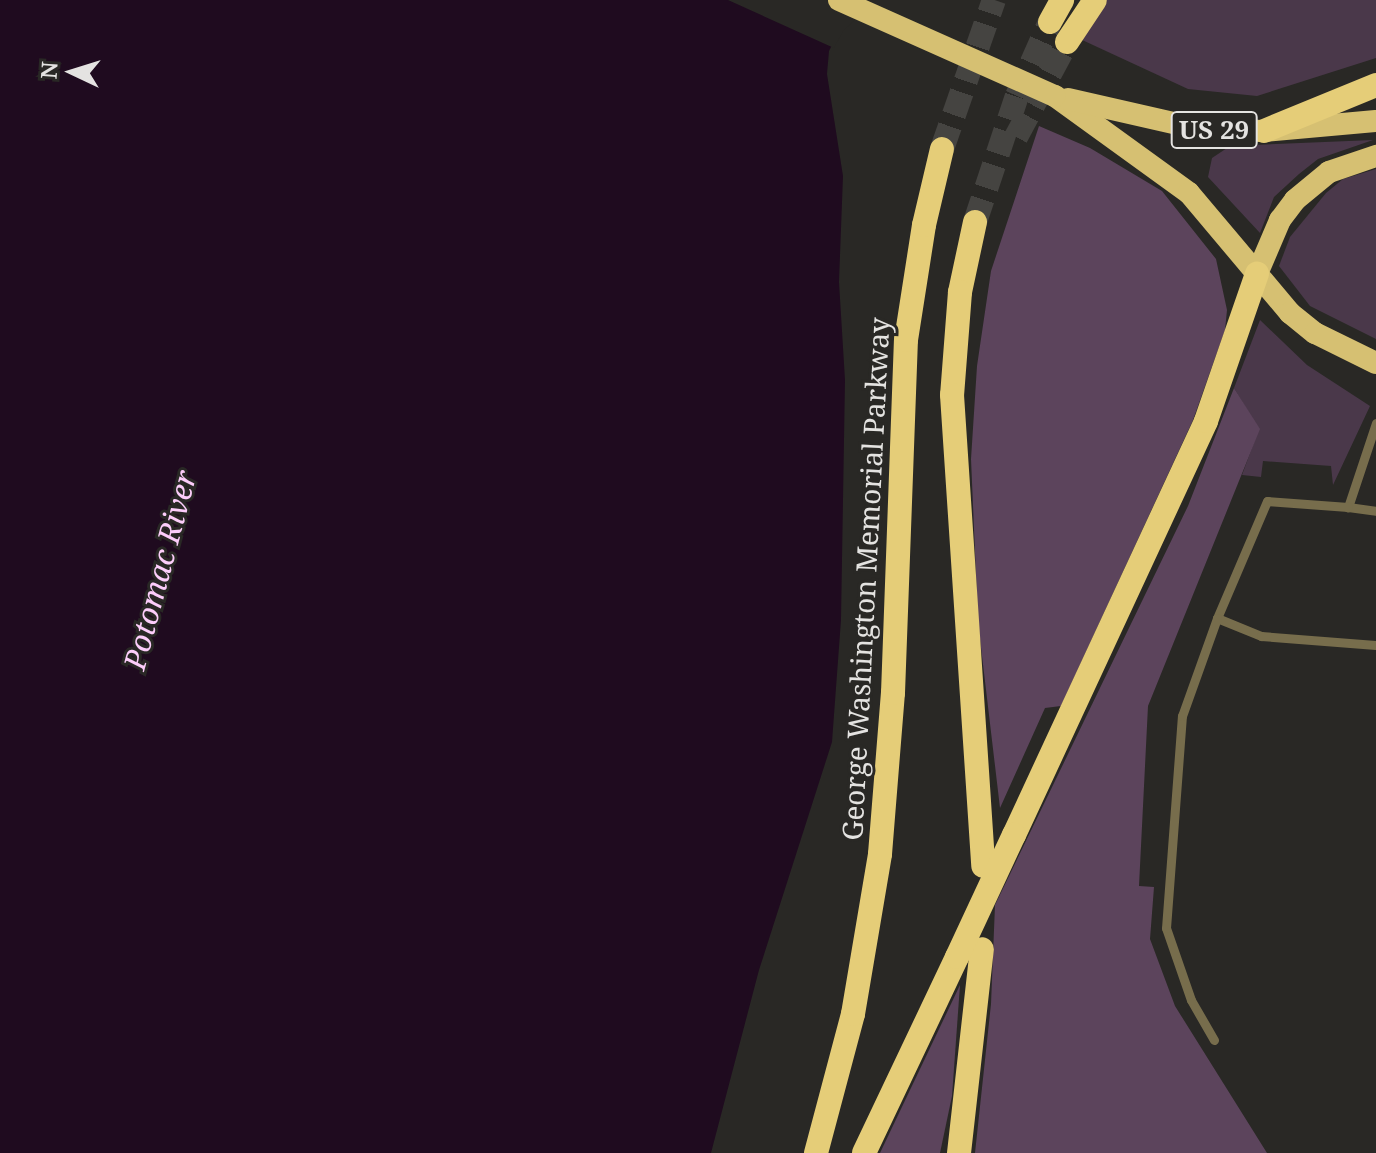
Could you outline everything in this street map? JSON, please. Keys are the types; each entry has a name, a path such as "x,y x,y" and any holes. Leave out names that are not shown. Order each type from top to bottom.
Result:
{"highway":[{"name":"US 29","path":"839,0 1055,96 1170,125 1264,131 1376,121"},
{"path":"1050,22 1062,0"},
{"path":"1067,42 1095,0"},
{"path":"1264,131 1376,85"},
{"name":"US 29","path":"1055,96 1189,193 1257,274 1315,333 1376,363"},
{"name":"George Washington Memorial Parkway","path":"816,1153 850,1028 880,854 892,721 906,340 924,225 942,149"},
{"path":"864,1153 1206,421 1257,274 1280,220 1295,200 1329,172 1376,156"},
{"path":"975,222 960,292 952,395 983,866"},
{"path":"959,1153 982,949"}],"lane":[{"path":"1348,507 1376,423"},
{"path":"1214,1040 1191,1000 1166,928 1182,716 1217,618 1267,501 1376,511"},
{"path":"1217,618 1261,636 1376,645"}],"shaded area":[{"path":"1106,0 1376,0 1376,58 1257,96 1188,89 1080,39"},
{"path":"1039,126 1090,148 1162,191 1216,259 1227,310 1225,330 1193,420 1061,706 1045,708 1000,808 978,622 971,459 977,366 991,271"},
{"path":"1373,140 1318,159 1299,174 1274,197 1260,233 1208,177 1212,158 1230,146"},
{"path":"1376,169 1376,339 1310,306 1279,266 1290,237 1326,193 1343,179"},
{"path":"1260,320 1307,365 1370,406 1333,485 1331,466 1263,461 1261,477 1242,475 1259,429 1234,388"},
{"path":"1234,388 1260,429 1148,706 1139,886 1154,887 1150,939 1175,1006 1267,1153 975,1153 991,1004 995,905 1188,506"},
{"path":"960,985 952,1096 940,1153 880,1153"}],"water":[{"name":"Potomac River","path":"0,0 872,0 840,29 829,51 827,74 843,176 839,282 845,380 841,620 832,742 759,970 711,1153 0,1153"}],"pier":[{"path":"728,0 876,0 843,31 834,48"}],"tunnel":[{"path":"942,149 994,0"},
{"path":"975,222 1017,96 1050,22"},
{"path":"1016,137 1067,42"}]}
